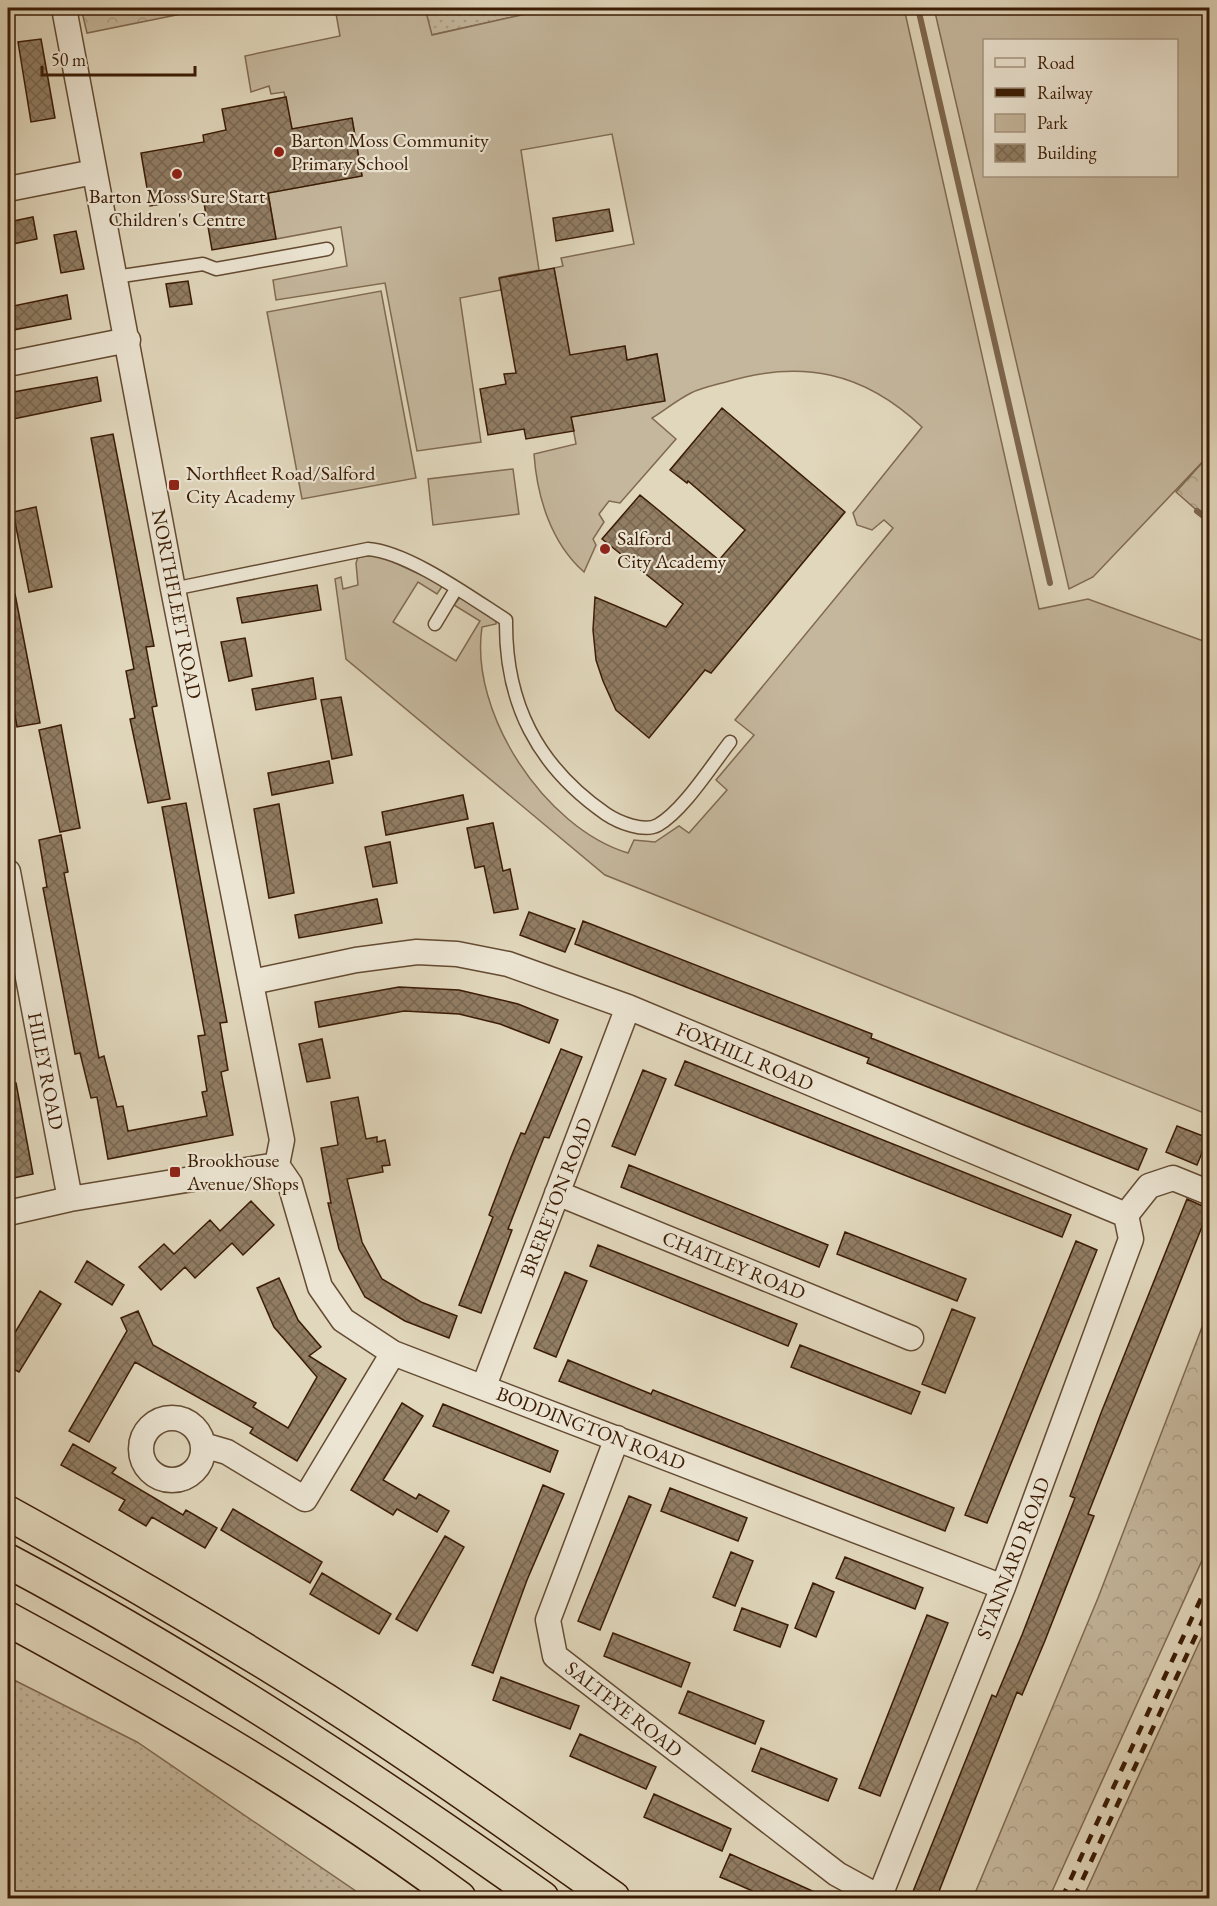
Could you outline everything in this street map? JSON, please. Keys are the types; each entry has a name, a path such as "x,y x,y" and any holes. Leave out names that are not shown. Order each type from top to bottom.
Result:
{"highway":[{"path":"8,1514 149,1593 315,1694 456,1788 613,1899"},
{"path":"8,1561 207,1674 372,1780 542,1899"},
{"path":"8,1620 94,1665 281,1777 459,1899"}],"street":[{"name":"NORTHFLEET ROAD","path":"64,8 173,589 282,1140 277,1165"},
{"path":"8,189 94,172"},
{"path":"8,364 128,340"},
{"name":"HILEY ROAD","path":"8,872 70,1199"},
{"name":"FOXHILL ROAD","path":"252,981 417,952 457,954 508,964 628,1007 1126,1215"},
{"name":"BRERETON ROAD","path":"484,1386 628,1007"},
{"path":"8,1213 70,1199 277,1165"},
{"name":"BODDINGTON ROAD","path":"277,1165 290,1184 320,1287 343,1320 393,1353 1003,1587"},
{"path":"1126,1215 1149,1186 1173,1178 1209,1193"},
{"name":"CHATLEY ROAD","path":"557,1193 911,1338"},
{"name":"STANNARD ROAD","path":"879,1898 1003,1587 1131,1239 1126,1215"},
{"path":"202,1444 227,1452 305,1499 393,1353"},
{"name":"SALTEYE ROAD","path":"617,1438 548,1620 555,1656 837,1874 879,1898"}],"lane":[{"path":"115,277 203,264 216,269 327,249"},
{"path":"173,589 368,549 384,550 456,589 506,620 506,649 513,687 523,717 537,747 558,773 583,798 615,820 641,827 657,826 684,800 730,742"},
{"path":"435,624 456,589"}],"green space":[{"path":"81,8 211,8 87,33"},
{"name":"Salford City Academy","path":"335,8 425,8 432,35 553,8 904,8 1039,609 1088,599 1209,643 1209,1115 605,875 346,659 335,579 341,577 343,589 358,585 356,563 358,557 378,555 443,585 437,594 418,582 393,622 456,661 480,621 454,605 462,595 496,620 496,624 482,627 481,660 488,695 501,730 519,763 542,793 568,819 597,840 628,853 634,840 655,842 679,826 689,833 727,790 716,780 754,735 735,720 893,528 884,520 872,530 857,525 853,513 922,427 900,408 878,394 831,375 781,372 754,375 695,391 652,418 676,439 620,503 609,501 599,514 604,522 593,539 596,545 584,572 572,560 554,533 542,503 534,454 576,444 571,417 664,401 657,354 627,360 625,346 592,351 572,371 554,268 563,266 561,258 634,244 612,134 521,150 539,270 500,277 501,290 460,298 481,442 417,451 385,283 276,300 273,280 347,266 341,227 276,239 268,193 362,176 352,119 292,129 284,92 271,94 269,86 251,92 245,56 340,36"},
{"path":"425,8 553,8 431,35"},
{"path":"934,8 1209,8 1209,455 1093,577 1069,589"},
{"path":"381,291 416,478 302,499 267,312"},
{"path":"1209,455 1209,521 1176,492"},
{"path":"513,469 519,514 433,525 428,479"},
{"path":"1209,1309 1209,1545 1049,1898 973,1898 1098,1598"},
{"path":"1209,1621 1209,1898 1083,1898"},
{"path":"8,1677 137,1742 366,1898 8,1898"}],"building":[{"path":"41,39 55,118 31,122 18,42"},
{"path":"286,97 292,129 352,118 362,176 268,193 276,239 212,250 203,197 150,206 141,153 204,142 203,135 226,130 222,109"},
{"path":"609,209 613,231 556,241 553,218"},
{"path":"33,217 37,239 8,245 8,222"},
{"path":"76,231 84,269 61,273 54,235"},
{"path":"554,268 570,355 625,346 627,360 657,354 665,401 571,417 574,431 526,439 524,429 488,435 480,389 506,384 504,374 516,373 499,278"},
{"path":"188,281 192,304 170,307 166,284"},
{"path":"67,295 71,319 8,331 8,307"},
{"path":"97,377 101,401 8,420 8,393"},
{"path":"722,408 845,512 711,673 705,670 649,738 616,710 603,681 596,660 593,630 595,597 666,627 683,604 602,539 640,495 719,560 745,530 688,481 687,483 670,470"},
{"path":"113,434 154,646 146,647 157,706 152,707 170,799 148,803 130,719 135,718 126,671 134,669 91,438"},
{"path":"36,507 52,587 29,592 13,512"},
{"path":"317,585 321,610 242,623 237,598"},
{"path":"15,594 40,723 17,727 8,673 8,595"},
{"path":"245,638 252,676 229,681 221,642"},
{"path":"313,678 316,699 256,710 252,689"},
{"path":"341,697 352,755 332,759 321,700"},
{"path":"61,725 80,828 60,832 39,730"},
{"path":"329,761 333,783 272,795 268,773"},
{"path":"463,795 468,819 386,835 382,812"},
{"path":"186,803 227,1022 220,1023 228,1070 221,1072 233,1135 108,1159 97,1097 91,1098 80,1053 75,1054 43,888 47,887 39,840 61,835 68,872 64,873 99,1058 104,1056 117,1107 123,1106 128,1131 207,1116 202,1092 207,1091 198,1036 205,1035 162,807"},
{"path":"279,804 294,893 269,898 254,809"},
{"path":"493,823 503,871 510,869 518,909 494,913 484,866 475,868 467,828"},
{"path":"390,842 397,883 373,887 365,847"},
{"path":"377,899 382,923 299,938 295,915"},
{"path":"529,912 575,929 565,952 520,935"},
{"path":"583,921 872,1034 871,1038 1147,1149 1138,1170 867,1063 869,1058 575,944"},
{"path":"399,987 459,990 518,1004 558,1020 549,1043 500,1024 459,1014 404,1011 319,1027 315,1002"},
{"path":"322,1039 330,1078 307,1082 299,1044"},
{"path":"561,1049 582,1057 549,1138 544,1137 534,1162 508,1229 512,1230 481,1313 459,1305 493,1217 489,1215 511,1157 521,1133 525,1134"},
{"path":"685,1061 1071,1215 1062,1237 675,1085"},
{"path":"643,1070 666,1079 635,1155 612,1146"},
{"path":"16,1083 33,1174 8,1179 8,1084"},
{"path":"358,1097 366,1139 377,1137 377,1142 385,1140 390,1165 382,1166 383,1172 347,1179 362,1242 382,1279 421,1302 457,1316 449,1338 405,1321 365,1297 339,1249 328,1203 331,1203 321,1148 338,1145 331,1102"},
{"path":"1177,1126 1208,1138 1197,1165 1166,1152"},
{"path":"629,1165 828,1245 819,1267 621,1187"},
{"path":"1187,1199 1209,1209 1088,1514 1094,1516 1044,1643 1022,1695 1017,1692 936,1899 910,1899 992,1695 996,1697 1022,1635 1075,1498 1070,1496 1101,1413"},
{"path":"251,1201 274,1225 243,1255 232,1243 195,1278 185,1267 161,1290 139,1267 164,1244 174,1254 210,1220 220,1231"},
{"path":"845,1232 966,1279 957,1301 837,1254"},
{"path":"1076,1241 1097,1250 987,1523 965,1515"},
{"path":"598,1245 797,1324 788,1346 590,1266"},
{"path":"87,1261 124,1285 112,1305 75,1282"},
{"path":"565,1272 587,1281 556,1357 534,1348"},
{"path":"279,1278 298,1320 321,1347 309,1356 346,1379 297,1461 250,1433 253,1428 135,1362 89,1442 69,1431 127,1331 121,1318 138,1311 153,1345 256,1403 253,1407 288,1428 317,1377 274,1327 257,1288"},
{"path":"40,1291 61,1304 19,1372 8,1366 8,1344"},
{"path":"952,1309 975,1318 945,1393 922,1384"},
{"path":"800,1345 920,1392 911,1414 791,1367"},
{"path":"568,1360 651,1394 653,1390 954,1508 945,1531 559,1381"},
{"path":"402,1403 423,1416 383,1480 416,1499 419,1494 449,1511 437,1532 397,1509 393,1515 351,1490"},
{"path":"443,1404 558,1451 550,1472 433,1426"},
{"path":"73,1444 116,1468 112,1473 183,1515 186,1510 217,1528 205,1548 152,1517 146,1526 119,1510 125,1500 61,1465"},
{"path":"543,1485 564,1494 527,1580 493,1673 472,1665"},
{"path":"670,1488 747,1518 738,1541 661,1511"},
{"path":"629,1496 651,1505 600,1630 578,1621"},
{"path":"233,1509 322,1562 310,1583 221,1530"},
{"path":"445,1536 464,1547 417,1631 396,1619"},
{"path":"731,1552 753,1561 735,1606 713,1597"},
{"path":"845,1557 923,1588 915,1609 836,1578"},
{"path":"322,1573 391,1614 379,1634 310,1594"},
{"path":"813,1583 834,1592 816,1637 795,1628"},
{"path":"742,1608 788,1625 780,1647 734,1630"},
{"path":"927,1615 948,1623 880,1796 859,1788"},
{"path":"613,1633 690,1663 681,1687 604,1656"},
{"path":"501,1677 579,1706 570,1729 493,1700"},
{"path":"688,1691 764,1721 755,1744 679,1713"},
{"path":"580,1734 656,1767 646,1789 570,1756"},
{"path":"761,1748 837,1779 828,1801 752,1771"},
{"path":"654,1794 731,1829 722,1851 644,1817"},
{"path":"730,1854 830,1899 770,1899 720,1877"}],"waterway":[{"path":"918,8 1050,583"},
{"path":"1197,511 1210,521"}],"railway":[{"path":"1062,1898 1210,1579"},
{"path":"1074,1898 1210,1605"}],"place":[{"name":"Barton Moss Community Primary School","path":"279,152"},
{"name":"Barton Moss Sure Start Children's Centre","path":"177,174"},
{"name":"Northfleet Road/Salford City Academy","path":"174,485"},
{"name":"Salford City Academy","path":"605,549"},
{"name":"Brookhouse Avenue/Shops","path":"175,1172"}]}
